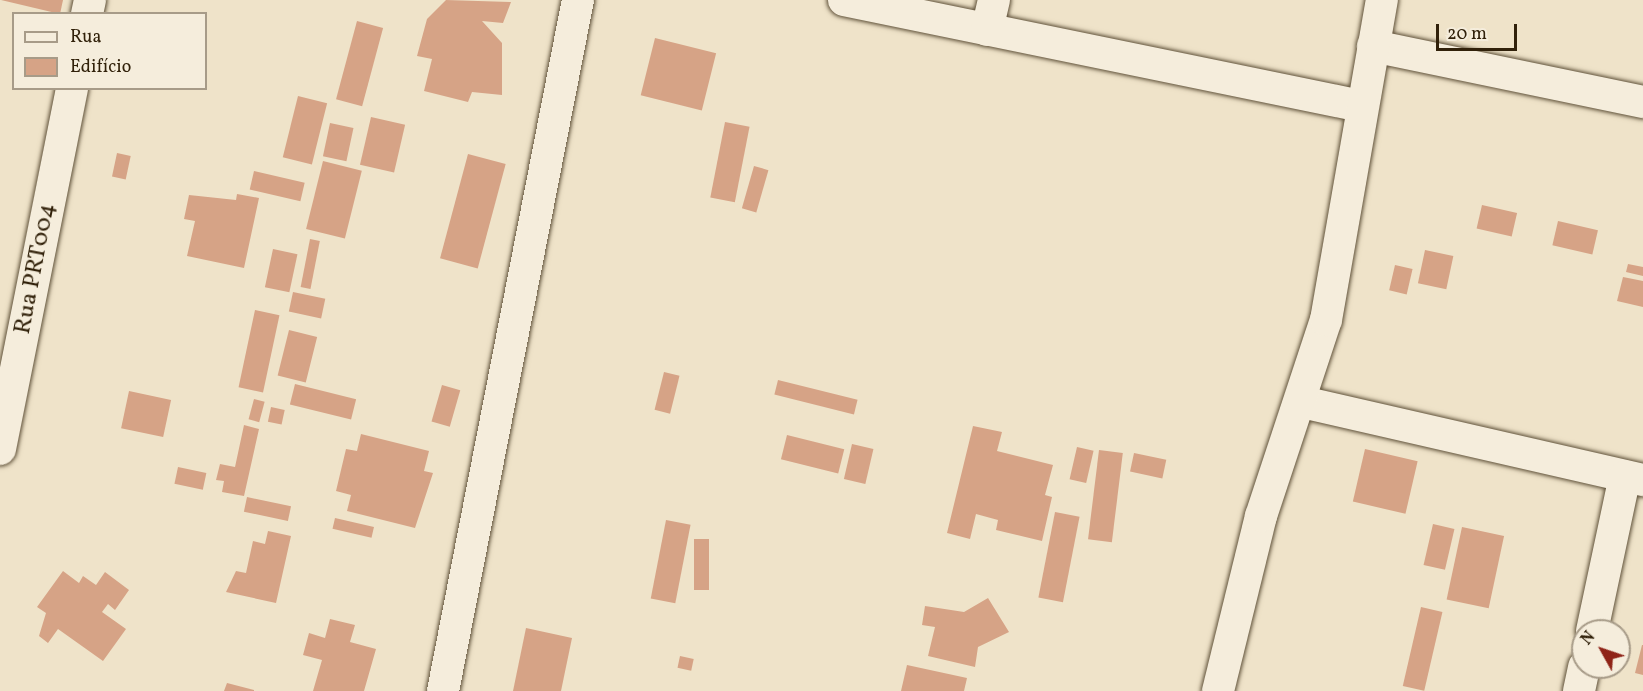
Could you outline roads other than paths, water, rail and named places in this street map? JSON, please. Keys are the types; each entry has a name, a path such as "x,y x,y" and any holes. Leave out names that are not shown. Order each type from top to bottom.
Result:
{"street":[{"path":"443,691 579,0"},
{"path":"844,0 1361,106"},
{"path":"987,30 994,0"},
{"path":"1218,691 1261,516 1302,402 1326,320 1361,106 1382,0"},
{"path":"1373,46 1643,102"},
{"name":"Rua PRT004","path":"0,449 72,90"},
{"path":"1302,402 1634,478 1595,619"}]}
